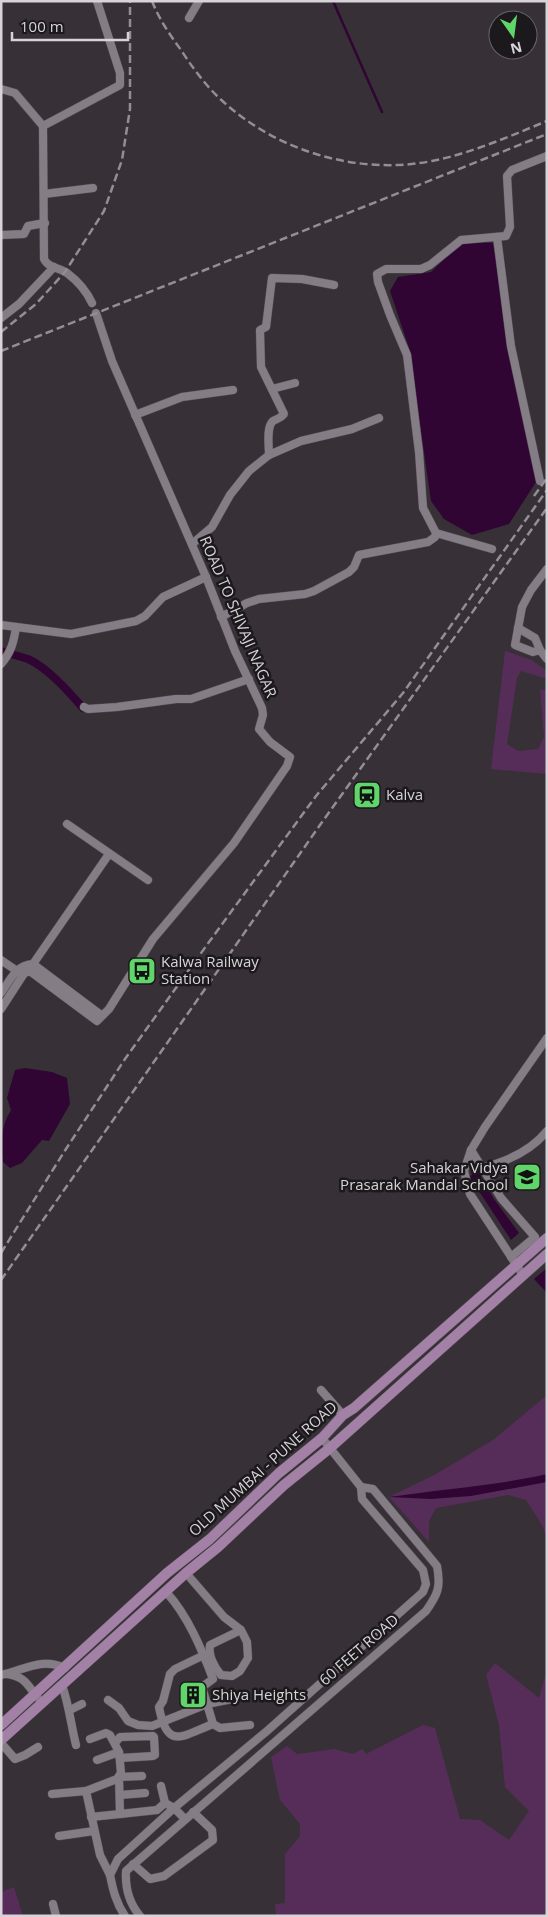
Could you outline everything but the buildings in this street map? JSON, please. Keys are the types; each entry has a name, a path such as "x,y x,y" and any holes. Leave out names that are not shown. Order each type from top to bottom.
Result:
{"main road":[{"name":"OLD MUMBAI - PUNE ROAD","path":"1,1742 186,1573 218,1547 284,1485 330,1448 547,1238"},
{"name":"OLD MUMBAI - PUNE ROAD","path":"1,1725 167,1573 210,1539 279,1473 322,1438 343,1415 354,1408 517,1266 547,1254"},
{"path":"210,1539 218,1547"}],"street":[{"path":"43,126 120,85 120,72 97,1"},
{"path":"189,18 199,1"},
{"path":"1,89 15,93 43,126 44,259 46,263 65,272 79,283 86,290 92,304"},
{"path":"492,549 436,533 427,519 423,508 419,452 407,355 390,315 377,274 386,269 422,269 430,265 461,240 506,236 510,227 507,176 512,170 547,156"},
{"path":"44,194 93,188"},
{"path":"1,235 24,234 28,226 45,223"},
{"path":"497,237 511,346 540,481"},
{"path":"1,318 18,304 54,267"},
{"path":"268,455 270,427 273,422 284,414 261,367 259,357 260,330 266,327 272,278 302,279 334,285"},
{"name":"ROAD TO SHIVAJI NAGAR","path":"96,313 112,361 192,544 234,651 262,708 263,715 259,729 270,742 290,757 287,766 234,843 153,939 109,1008 99,1018"},
{"path":"272,388 295,383"},
{"path":"135,415 182,397 232,390"},
{"path":"192,544 212,527 230,495 249,471 268,455 302,441 352,429 379,418"},
{"path":"221,617 247,602 259,598 305,594 314,591 349,572 354,567 359,554 428,542 435,537 436,533"},
{"path":"540,650 533,652 515,645 522,607 547,570"},
{"path":"1,625 71,634 136,620 145,616 163,597 206,578"},
{"path":"4,662 13,644 16,627"},
{"path":"518,628 535,638 540,650 547,659"},
{"path":"84,707 88,709 117,707 176,699 191,699 249,679"},
{"path":"67,824 148,880"},
{"path":"1,993 33,964 108,854"},
{"path":"1,960 99,1018"},
{"path":"1,1009 24,973 23,964 33,964 99,1018"},
{"path":"534,1237 517,1266 470,1194 464,1171 471,1150 485,1127 547,1038"},
{"path":"481,1168 506,1162 529,1147 547,1131"},
{"path":"471,1150 501,1198 534,1237 547,1238"},
{"path":"320,1390 343,1415"},
{"name":"60 FEET ROAD","path":"110,1875 118,1859 174,1808 256,1740 420,1595 426,1584 423,1570 362,1499 361,1487 322,1438"},
{"name":"60 FEET ROAD","path":"133,1864 430,1605 437,1596 440,1581 437,1566 373,1489 361,1487"},
{"path":"186,1573 224,1617 241,1630 247,1642 248,1658 240,1671 235,1675 221,1675 212,1661 210,1645 241,1630"},
{"path":"166,1593 177,1604 213,1679 202,1688 213,1724 220,1728 250,1725"},
{"path":"420,1595 430,1605"},
{"path":"202,1656 175,1669 170,1674 163,1701 159,1707 168,1734 174,1737 213,1724"},
{"path":"3,1674 42,1663 55,1663 65,1668"},
{"path":"3,1674 15,1675 24,1680 31,1686 42,1704"},
{"path":"62,1685 70,1710 69,1714 76,1745"},
{"path":"108,1700 119,1708 128,1721 138,1725 152,1726 208,1704 237,1698"},
{"path":"70,1710 82,1704"},
{"path":"90,1739 106,1733 110,1734 115,1742 121,1773 119,1778 120,1814"},
{"path":"97,1760 119,1755 155,1755 153,1736 120,1737 115,1742"},
{"path":"256,1740 264,1750"},
{"path":"1,1742 15,1759 25,1756 38,1747"},
{"path":"52,1794 86,1791 119,1778 142,1776"},
{"path":"161,1786 165,1803 174,1808 185,1819"},
{"path":"86,1791 100,1856 110,1875 113,1892 123,1915 133,1907"},
{"path":"120,1795 145,1793"},
{"path":"91,1817 158,1810 165,1803"},
{"path":"140,1916 133,1907 125,1880 126,1871 133,1864 150,1879 164,1876 213,1840 212,1830 193,1812"},
{"path":"59,1836 94,1831"},
{"path":"53,1904 56,1916"}],"shaded area":[{"path":"463,241 493,243 536,482 509,524 472,535 444,519 431,501 409,348 390,291 398,277 431,272"},
{"path":"505,651 532,660 547,671 547,677 544,678 521,671 517,678 507,744 518,751 538,749 544,737 540,690 547,690 547,774 491,769"},
{"path":"25,1068 52,1072 67,1078 70,1104 49,1141 42,1140 22,1163 10,1168 3,1162 2,1148 3,1128 11,1110 7,1098 15,1070"},
{"path":"479,1173 494,1199 519,1233 511,1240 469,1176"},
{"path":"547,1268 547,1293 534,1279"},
{"path":"547,1395 547,1539 542,1525 526,1500 508,1495 436,1508 429,1521 429,1542 389,1497 436,1474 493,1440"},
{"path":"547,1474 547,1482 471,1496 431,1499 389,1497 488,1484"},
{"path":"547,1658 547,1916 276,1916 275,1904 285,1903 285,1854 300,1836 300,1824 280,1800 271,1757 287,1746 297,1754 335,1749 353,1754 363,1749 366,1754 423,1725 435,1728 460,1819 480,1820 509,1840 529,1811 505,1787 499,1725 486,1675 495,1663 539,1698 546,1673 545,1663"},
{"path":"14,1887 23,1916 1,1916 1,1892"}],"waterway":[{"path":"333,1 382,112"},
{"path":"1,651 36,663 58,681 83,708"}],"railway":[{"path":"1,332 36,304 65,272 104,211 122,160 130,109 130,1"},
{"path":"152,1 165,27 191,65 220,99 249,122 297,148 350,162 405,165 447,158 476,149 547,121"},
{"path":"1,351 547,134"},
{"path":"534,496 547,478"},
{"path":"1,1253 125,1059 316,796 403,693 547,490"},
{"path":"1,1280 320,825 547,508"}],"place":[{"name":"Kalva","path":"367,795"},
{"name":"Kalwa Railway Station","path":"142,971"},
{"name":"Sahakar Vidya Prasarak Mandal School","path":"527,1177"},
{"name":"Shiya Heights","path":"193,1695"}]}
